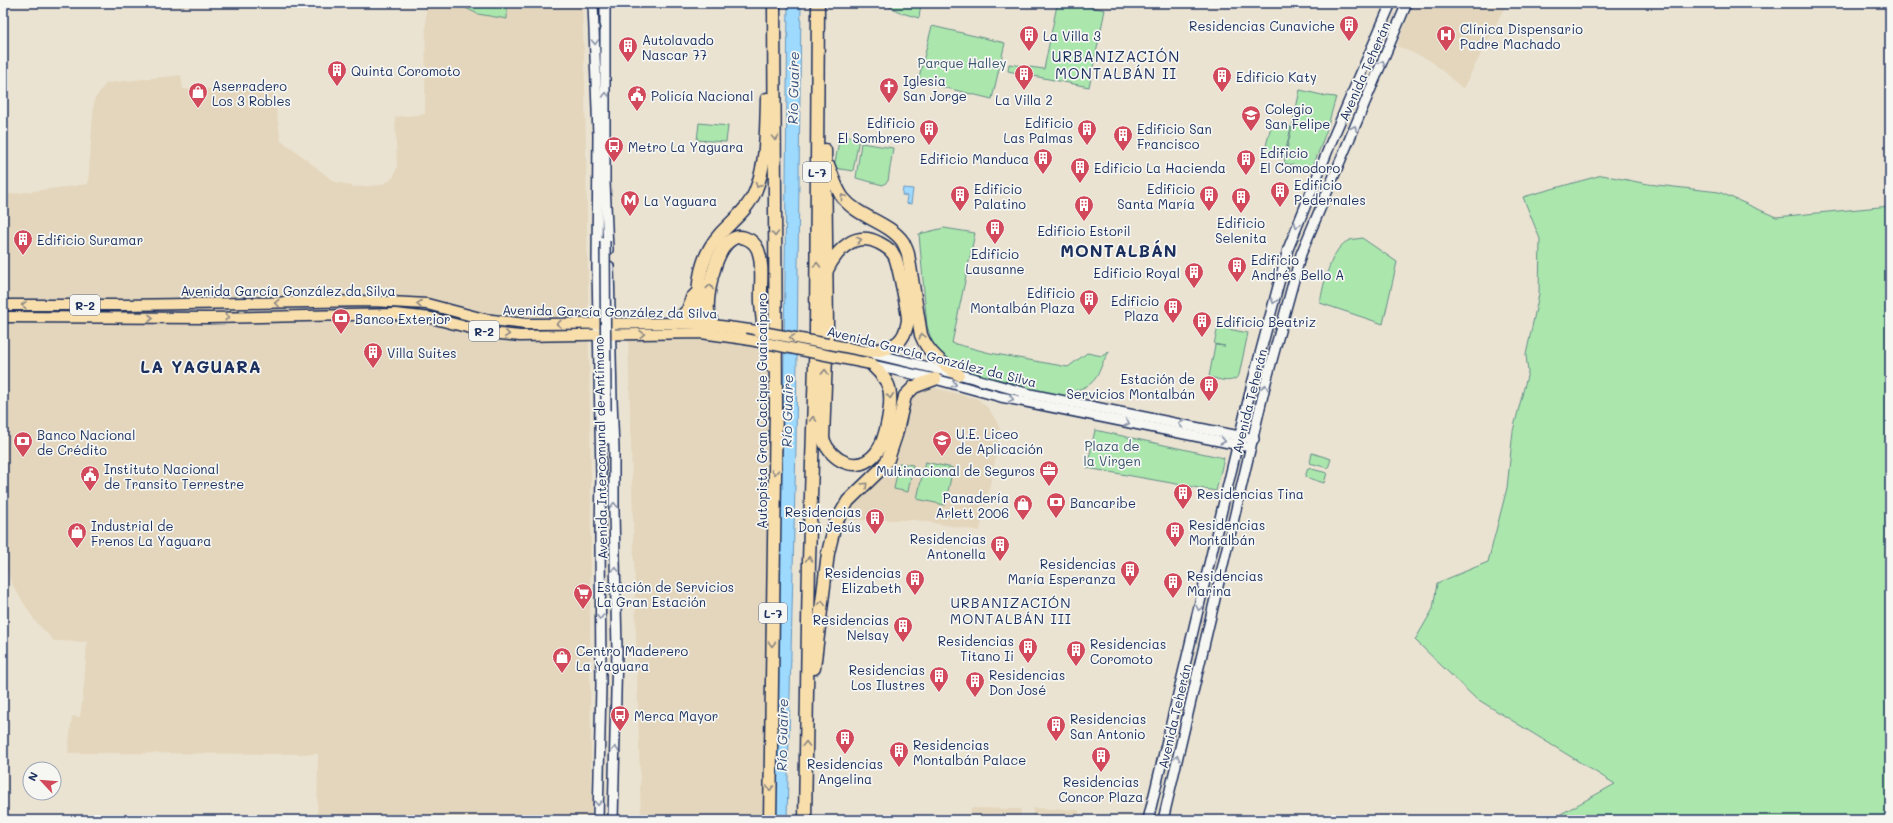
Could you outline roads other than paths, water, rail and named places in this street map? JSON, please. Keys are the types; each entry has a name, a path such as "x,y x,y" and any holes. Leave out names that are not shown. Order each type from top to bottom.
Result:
{"highway":[{"name":"Autopista Gran Cacique Guaicaipuro","path":"770,820 776,405 774,3"},
{"path":"818,7 823,70 825,153 826,329 823,439 826,447 842,462 852,464 868,459 876,453 881,443 892,400 888,383 871,364"},
{"name":"L-7","path":"806,820 806,710 816,332 818,7"},
{"path":"699,328 697,294 700,274 711,245 743,210 754,194 760,179 765,146 769,50 774,28"},
{"path":"825,153 836,187 843,198 853,208 880,223 903,242 908,254 921,335 925,344 939,361 958,374"},
{"path":"713,325 708,310 708,302 714,267 722,250 729,241 736,238 745,238 755,245 759,254 761,302 772,388 776,405"},
{"path":"816,332 820,318 826,272 839,251 847,243 858,239 868,239 877,242 887,247 895,256 908,315 906,330 899,341 893,345 867,352"},
{"path":"675,323 688,310 692,298 697,294"},
{"path":"806,710 811,693 828,553 835,524 848,501 882,468 888,459 896,436 905,396 914,387 935,379"}],"main road":[{"name":"Avenida Intercomunal de Antímano","path":"593,3 598,135 612,323 617,650 613,820"},
{"name":"Avenida Intercomunal de Antímano","path":"598,820 601,685 601,475 598,323 605,3"},
{"name":"Avenida Teherán","path":"1148,820 1261,348 1288,249 1332,140 1391,3"},
{"name":"Avenida Teherán","path":"1163,820 1266,382 1301,254 1407,3"},
{"path":"602,181 605,241 606,411 609,457 614,474"},
{"name":"Avenida García González da Silva","path":"3,305 117,305 372,300 427,304 484,319 506,323 675,323 699,328 867,352 958,374 1030,394 1241,435 1252,443"},
{"name":"Avenida García González da Silva","path":"3,318 209,318 385,313 431,318 490,333 520,336 598,335 699,328 713,325 935,379 1001,397 1238,445 1252,443"},
{"path":"601,475 606,411"}],"water":[{"name":"Río Guaire","path":"788,3 801,3 796,445 787,820 773,820 784,358"},
{"path":"903,188 913,189 911,204 906,203 907,196 902,195"}],"place":[{"name":"Residencias Cunaviche","path":"1349,42"},
{"name":"La Villa 3","path":"1029,52"},
{"name":"Clínica Dispensario Padre Machado","path":"1446,52"},
{"name":"Autolavado Nascar 77","path":"628,63"},
{"name":"Quinta Coromoto","path":"337,87"},
{"name":"La Villa 2","path":"1024,91"},
{"name":"Edificio Katy","path":"1222,93"},
{"name":"Iglesia San Jorge","path":"889,104"},
{"name":"Aserradero Los 3 Robles","path":"198,109"},
{"name":"Policía Nacional","path":"637,112"},
{"name":"Colegio San Felipe","path":"1251,132"},
{"name":"Edificio El Sombrero","path":"929,146"},
{"name":"Edificio Las Palmas","path":"1087,146"},
{"name":"Edificio San Francisco","path":"1123,152"},
{"name":"Metro La Yaguara","path":"614,163"},
{"name":"Edificio Manduca","path":"1043,175"},
{"name":"Edificio El Comodoro","path":"1246,176"},
{"name":"Edificio La Hacienda","path":"1080,184"},
{"name":"Edificio Pedernales","path":"1280,208"},
{"name":"Edificio Palatino","path":"960,212"},
{"name":"Edificio Santa María","path":"1209,212"},
{"name":"Edificio Selenita","path":"1241,214"},
{"name":"La Yaguara","path":"630,217"},
{"name":"Edificio Estoril","path":"1084,222"},
{"name":"Edificio Lausanne","path":"995,245"},
{"name":"Edificio Suramar","path":"23,256"},
{"name":"Edificio Andrés Bello A","path":"1237,283"},
{"name":"Edificio Royal","path":"1194,289"},
{"name":"Edificio Montalbán Plaza","path":"1089,316"},
{"name":"Edificio Plaza","path":"1173,324"},
{"name":"Banco Exterior","path":"341,335"},
{"name":"Edificio Beatriz","path":"1202,338"},
{"name":"Villa Suites","path":"373,369"},
{"name":"Estación de Servicios Montalbán","path":"1209,402"},
{"name":"U.E. Liceo de Aplicación","path":"942,457"},
{"name":"Banco Nacional de Crédito","path":"23,458"},
{"name":"Multinacional de Seguros","path":"1049,487"},
{"name":"Instituto Nacional de Transito Terrestre","path":"90,492"},
{"name":"Residencias Tina","path":"1183,510"},
{"name":"Bancaribe","path":"1056,519"},
{"name":"Panadería Arlett 2006","path":"1023,521"},
{"name":"Residencias Don Jesús","path":"875,535"},
{"name":"Residencias Montalbán","path":"1175,548"},
{"name":"Industrial de Frenos La Yaguara","path":"77,549"},
{"name":"Residencias Antonella","path":"1000,562"},
{"name":"Residencias María Esperanza","path":"1130,587"},
{"name":"Residencias Elizabeth","path":"915,596"},
{"name":"Residencias Marina","path":"1173,599"},
{"name":"Estación de Servicios La Gran Estación","path":"583,610"},
{"name":"Residencias Nelsay","path":"903,643"},
{"name":"Residencias Titano Ii","path":"1028,664"},
{"name":"Residencias Coromoto","path":"1076,667"},
{"name":"Centro Maderero La Yaguara","path":"562,674"},
{"name":"Residencias Los Ilustres","path":"939,693"},
{"name":"Residencias Don José","path":"975,698"},
{"name":"Merca Mayor","path":"620,732"},
{"name":"Residencias San Antonio","path":"1056,742"},
{"name":"Residencias Angelina","path":"845,755"},
{"name":"Residencias Montalbán Palace","path":"899,768"},
{"name":"Residencias Concor Plaza","path":"1101,773"}],"district":[{"name":"URBANIZACIÓN MONTALBÁN II","path":"1116,64"},
{"name":"MONTALBÁN","path":"1119,250"},
{"name":"LA YAGUARA","path":"201,366"},
{"name":"URBANIZACIÓN MONTALBÁN III","path":"1011,610"}],"park label":[{"name":"Parque Halley","path":"962,62"},
{"name":"Plaza de la Virgen","path":"1112,452"}]}
